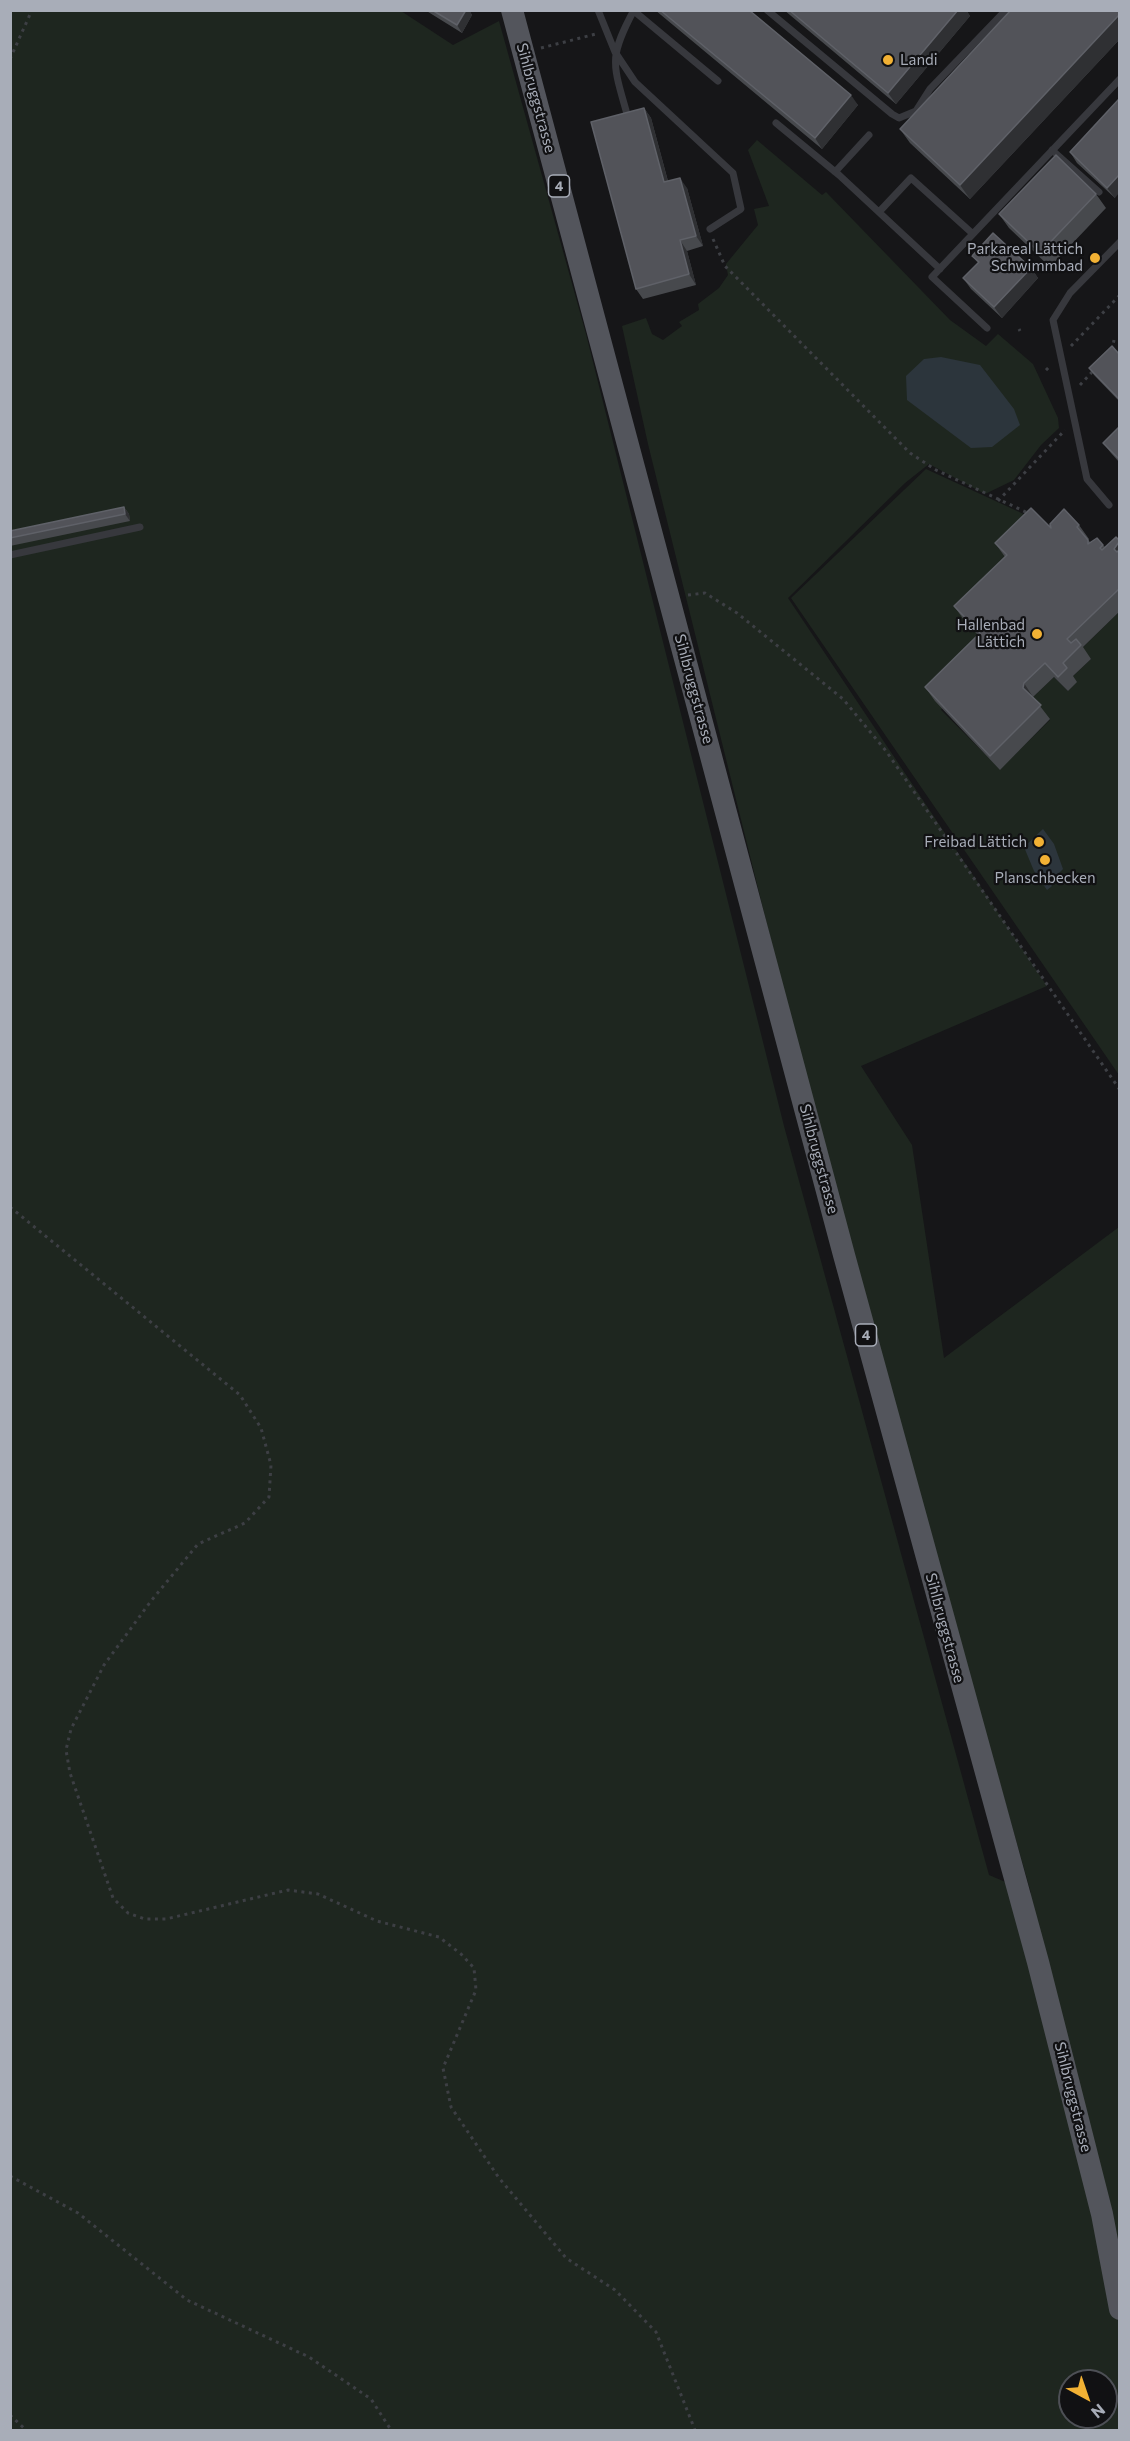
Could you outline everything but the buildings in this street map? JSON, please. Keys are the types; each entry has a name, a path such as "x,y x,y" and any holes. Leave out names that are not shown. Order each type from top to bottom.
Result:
{"main road":[{"name":"Sihlbruggstrasse","path":"512,10 844,1255 1038,1962 1102,2214 1119,2309"}],"lane":[{"path":"598,10 615,52 634,82 733,172 741,208 710,229"},
{"path":"767,10 892,114 899,117 916,111 930,90 1006,10"},
{"path":"627,114 615,71 615,52 634,11 718,81"},
{"path":"987,328 932,277 1119,79"},
{"path":"776,123 835,172 940,269"},
{"path":"835,172 869,135"},
{"path":"1052,150 1099,192"},
{"path":"879,212 911,178 973,234"},
{"path":"1109,505 1087,479 1053,320 1070,293 1119,242"},
{"path":"10,555 140,527"}],"path":[{"path":"10,59 32,10"},
{"path":"539,49 605,31"},
{"path":"710,229 725,266 910,453 936,470 998,501 1031,514"},
{"path":"1061,357 1119,295"},
{"path":"1105,359 1112,350 1114,340"},
{"path":"1070,397 1097,367"},
{"path":"998,501 1074,419"},
{"path":"669,596 705,594 713,598 737,613 843,699 886,751 1119,1090"},
{"path":"10,1207 240,1395 261,1428 271,1465 269,1497 245,1523 198,1544 151,1601 104,1665 71,1730 66,1750 70,1773 113,1898 128,1913 145,1919 166,1919 288,1890 318,1894 377,1921 439,1937 462,1954 474,1968 476,1990 443,2068 451,2107 499,2178 566,2258 615,2290 656,2332 695,2430"},
{"path":"10,2176 78,2213 187,2300 309,2357 371,2399 391,2430"},
{"path":"10,2415 26,2430"}],"shaded area":[{"path":"11,11 401,11 453,45 499,21 586,334 784,1126 989,1875 1031,1893 902,1440 808,1090 648,444 622,326 646,318 652,334 663,340 682,326 679,322 699,310 698,304 719,288 728,275 726,264 758,225 754,209 769,206 748,150 757,140 822,195 826,192 950,320 986,346 998,334 1033,364 1058,418 1059,428 1041,445 1014,480 985,494 929,464 905,483 788,598 1047,986 861,1066 912,1145 944,1358 1119,1227 1119,2430 11,2430"},
{"path":"941,357 980,365 1014,409 1020,425 992,447 971,448 907,400 906,376 924,359"},
{"name":"Freibad Lättich","path":"926,469 1041,522 990,647 941,710 1000,769 1050,720 1033,702 1033,697 1054,677 1068,691 1076,682 1072,677 1091,659 1077,653 1119,612 1119,1075 791,598"},
{"name":"Planschbecken","path":"1043,829 1054,844 1063,869 1051,881 1052,886 1047,890 1034,871 1024,847"}],"place":[{"name":"Landi","path":"888,60"},
{"name":"Parkareal Lättich Schwimmbad","path":"1095,258"},
{"name":"Hallenbad Lättich","path":"1037,634"},
{"name":"Freibad Lättich","path":"1039,842"},
{"name":"Planschbecken","path":"1045,860"}]}
